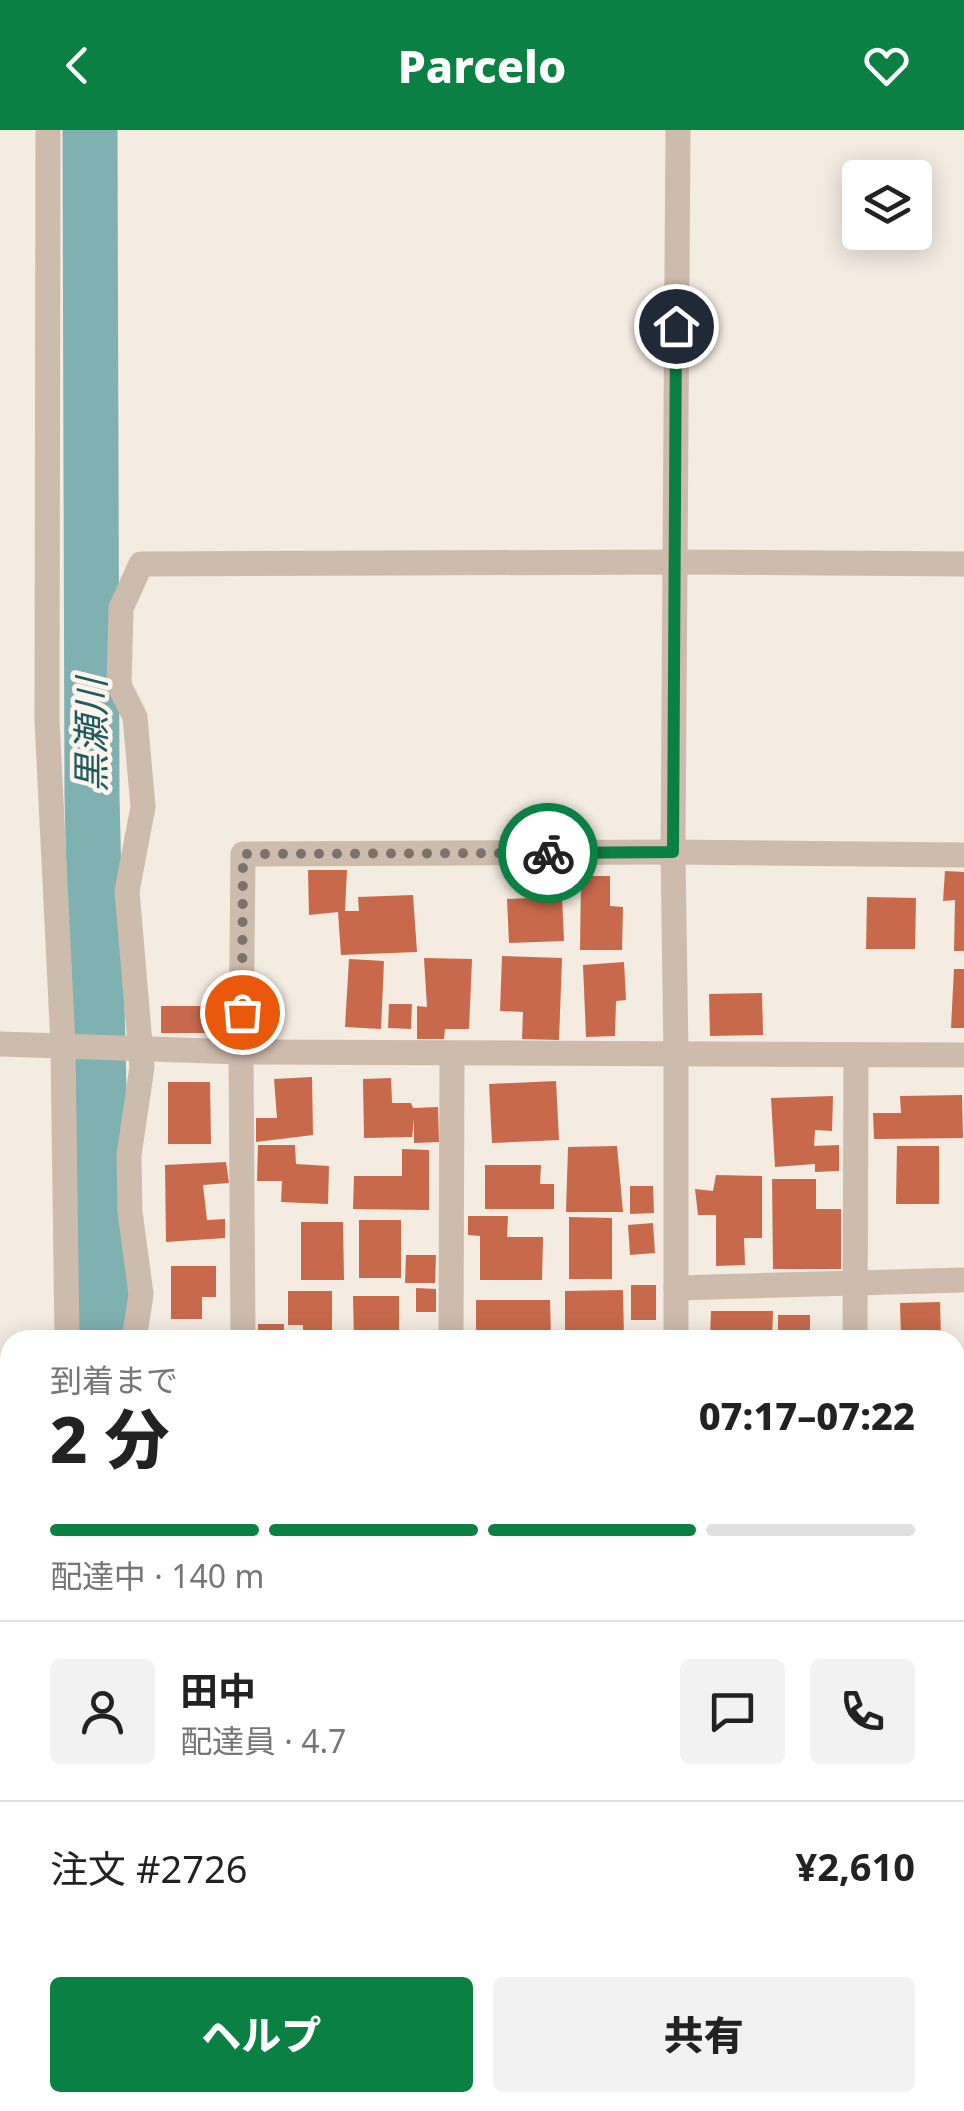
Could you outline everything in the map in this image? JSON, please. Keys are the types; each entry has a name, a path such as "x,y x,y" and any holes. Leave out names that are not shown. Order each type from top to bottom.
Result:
{"street":[{"path":"48,130 47,720 63,1044 67,1330"},
{"path":"676,1330 673,852 678,130"},
{"path":"136,1330 142,1294 130,1212 129,1155 142,1068 133,1048 128,892 143,807 135,717 119,685 121,608 141,564 964,564"},
{"path":"244,1330 243,854 964,855"},
{"path":"0,1044 242,1052 964,1055"},
{"path":"452,1054 452,1330"},
{"path":"855,1330 856,1055"},
{"path":"676,1288 964,1280"}],"building":[{"path":"308,870 347,870 345,911 359,911 358,897 413,895 417,952 341,955 338,912 309,915"},
{"path":"550,870 575,870 575,895 562,896 564,941 509,943 507,899 551,897"},
{"path":"945,871 964,872 964,951 954,951 955,900 943,901"},
{"path":"581,876 610,876 610,906 623,907 622,950 580,950"},
{"path":"867,897 916,898 915,949 866,949"},
{"path":"502,956 562,958 559,1040 522,1039 523,1012 500,1011"},
{"path":"424,958 472,959 469,1029 445,1029 444,1039 417,1039 417,1006 427,1007"},
{"path":"349,959 384,961 381,1029 345,1027"},
{"path":"624,962 626,1000 616,1001 615,1036 586,1037 583,965"},
{"path":"954,969 964,969 964,1028 951,1028"},
{"path":"762,993 763,1035 710,1036 709,994"},
{"path":"389,1004 412,1004 411,1029 388,1028"},
{"path":"161,1006 215,1006 215,1033 161,1033"},
{"path":"312,1077 313,1135 256,1142 256,1118 277,1118 274,1079"},
{"path":"391,1078 392,1103 411,1103 413,1108 438,1107 439,1142 414,1143 414,1119 412,1137 364,1138 363,1079"},
{"path":"556,1081 559,1140 492,1143 489,1084"},
{"path":"168,1082 210,1082 211,1144 168,1144"},
{"path":"962,1095 963,1138 874,1139 873,1113 901,1113 900,1096"},
{"path":"833,1096 832,1131 815,1130 814,1146 839,1145 839,1171 815,1172 815,1164 775,1167 771,1098"},
{"path":"258,1145 295,1145 296,1164 329,1166 328,1204 281,1202 282,1181 257,1181"},
{"path":"617,1146 623,1212 566,1212 568,1147"},
{"path":"897,1146 939,1146 939,1204 896,1204"},
{"path":"402,1149 429,1150 429,1210 353,1209 354,1176 402,1176"},
{"path":"226,1162 229,1183 203,1185 207,1220 225,1219 225,1238 166,1242 165,1165"},
{"path":"485,1165 541,1165 540,1184 554,1184 554,1209 485,1209"},
{"path":"716,1175 762,1176 762,1238 744,1238 745,1265 716,1266 716,1215 698,1215 695,1189 713,1191"},
{"path":"772,1179 816,1179 816,1209 841,1209 841,1269 773,1269"},
{"path":"630,1186 653,1186 654,1213 630,1214"},
{"path":"468,1216 508,1216 507,1237 543,1237 542,1280 480,1280 480,1236 468,1235"},
{"path":"569,1217 612,1218 612,1279 569,1279"},
{"path":"359,1220 401,1220 401,1278 359,1278"},
{"path":"301,1222 343,1222 344,1280 301,1280"},
{"path":"653,1223 655,1253 630,1255 628,1225"},
{"path":"406,1255 436,1255 435,1283 405,1283"},
{"path":"171,1266 216,1266 216,1297 202,1297 202,1319 171,1319"},
{"path":"631,1285 656,1285 656,1320 631,1320"},
{"path":"416,1288 436,1289 436,1312 416,1312"},
{"path":"623,1290 624,1330 565,1330 565,1291"},
{"path":"288,1291 332,1291 332,1330 303,1330 303,1325 288,1325"},
{"path":"353,1296 399,1296 399,1330 354,1330"},
{"path":"476,1300 550,1300 551,1330 476,1330"},
{"path":"940,1302 941,1330 901,1330 900,1303"},
{"path":"711,1311 773,1311 772,1330 710,1330"},
{"path":"778,1315 810,1315 810,1330 778,1330"},
{"path":"258,1324 284,1324 284,1330 258,1330"}],"waterway":[{"name":"黒瀬川","path":"90,130 92,797 105,1330"}],"way so far":[{"path":"242,1012 243,854 548,853"}],"route":[{"path":"548,853 673,852 676,326"}]}
